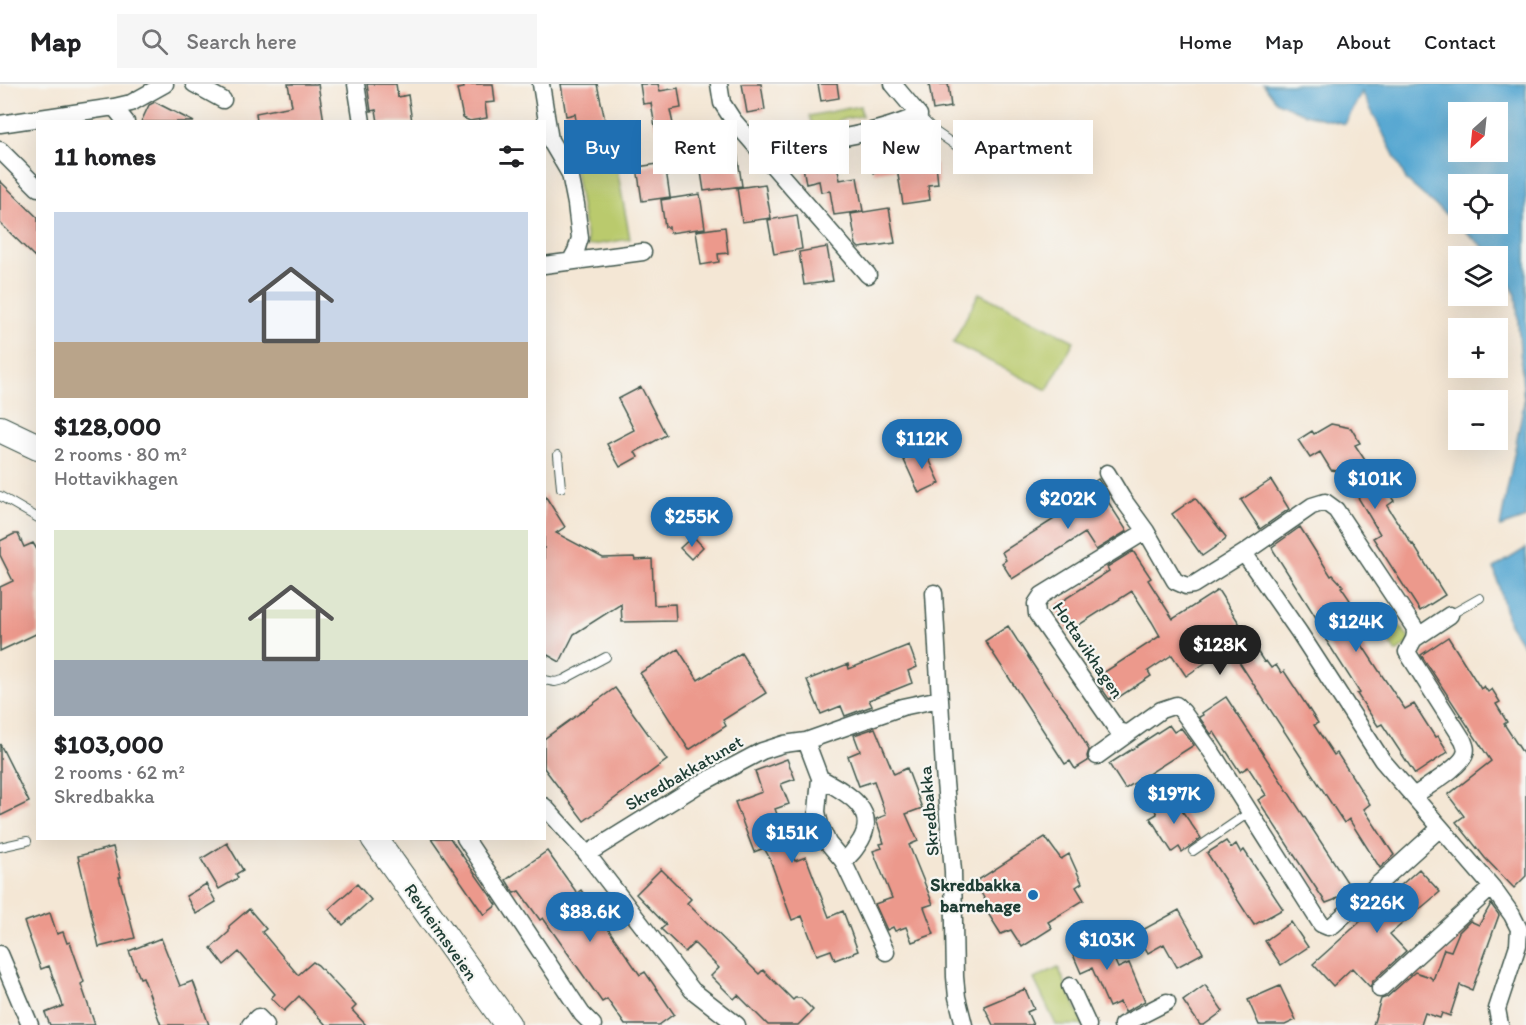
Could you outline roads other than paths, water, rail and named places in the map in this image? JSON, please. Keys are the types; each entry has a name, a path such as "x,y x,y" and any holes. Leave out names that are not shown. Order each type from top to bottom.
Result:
{"main road":[{"path":"6,432 36,446"},
{"path":"6,432 36,454"},
{"name":"Revheimsveien","path":"375,840 508,1025"}],"street":[{"path":"0,124 131,103 165,84"},
{"path":"194,84 223,100"},
{"path":"356,84 362,120"},
{"path":"541,84 550,140 570,174 576,204 580,238 570,262"},
{"path":"719,84 722,103 749,138"},
{"path":"849,136 895,126 919,115 893,84"},
{"path":"114,107 124,120"},
{"path":"0,150 36,186"},
{"path":"780,174 868,275"},
{"path":"546,265 643,252"},
{"path":"1107,473 1146,531 1175,580 1185,586 1193,585 1244,553 1312,506 1325,502 1336,510 1414,627 1414,639 1407,652 1410,659 1467,748 1465,756 1459,763 1414,796"},
{"name":"Hottavikhagen","path":"1127,733 1118,731 1037,614 1036,604 1042,595 1146,531"},
{"path":"1244,553 1306,642 1382,760 1492,887 1512,915 1519,929 1518,945 1497,1009 1500,1025"},
{"name":"Skredbakka","path":"934,593 953,872 955,977 964,1025"},
{"path":"1414,639 1450,615"},
{"name":"Skredbakkatunet","path":"587,854 698,785 762,751 784,744 806,741 902,707 940,699"},
{"path":"1097,756 1161,710 1176,705 1184,712 1211,751 1321,924 1328,927 1440,829"},
{"path":"806,741 820,778 817,812 828,843 843,861 886,952"},
{"path":"820,778 855,800 865,818 864,833 850,857 843,861"},
{"path":"546,808 587,854 692,990 737,1025"},
{"path":"466,840 582,1014 593,1025"},
{"path":"1380,989 1492,887"},
{"path":"0,954 30,1025"},
{"path":"1070,986 1088,1025"},
{"path":"1122,1025 1167,1002"},
{"path":"250,1025 258,1017 266,1025"}],"lane":[{"path":"919,115 936,132 953,144"},
{"path":"558,455 561,488"},
{"path":"0,496 36,518"},
{"path":"1450,615 1480,598"},
{"path":"546,680 555,682 563,680 606,657"},
{"path":"1193,851 1250,812"},
{"path":"0,847 27,841"}],"water":[{"path":"1263,84 1526,84 1526,518 1500,527 1524,402 1516,295 1508,281 1508,246 1482,246 1468,234 1508,234 1508,174 1448,174 1448,216 1407,181 1362,92 1345,124 1304,114 1277,102"},
{"path":"1526,548 1526,650 1509,624 1494,568"}],"place":[{"name":"Skredbakka barnehage","path":"1033,895"}]}
